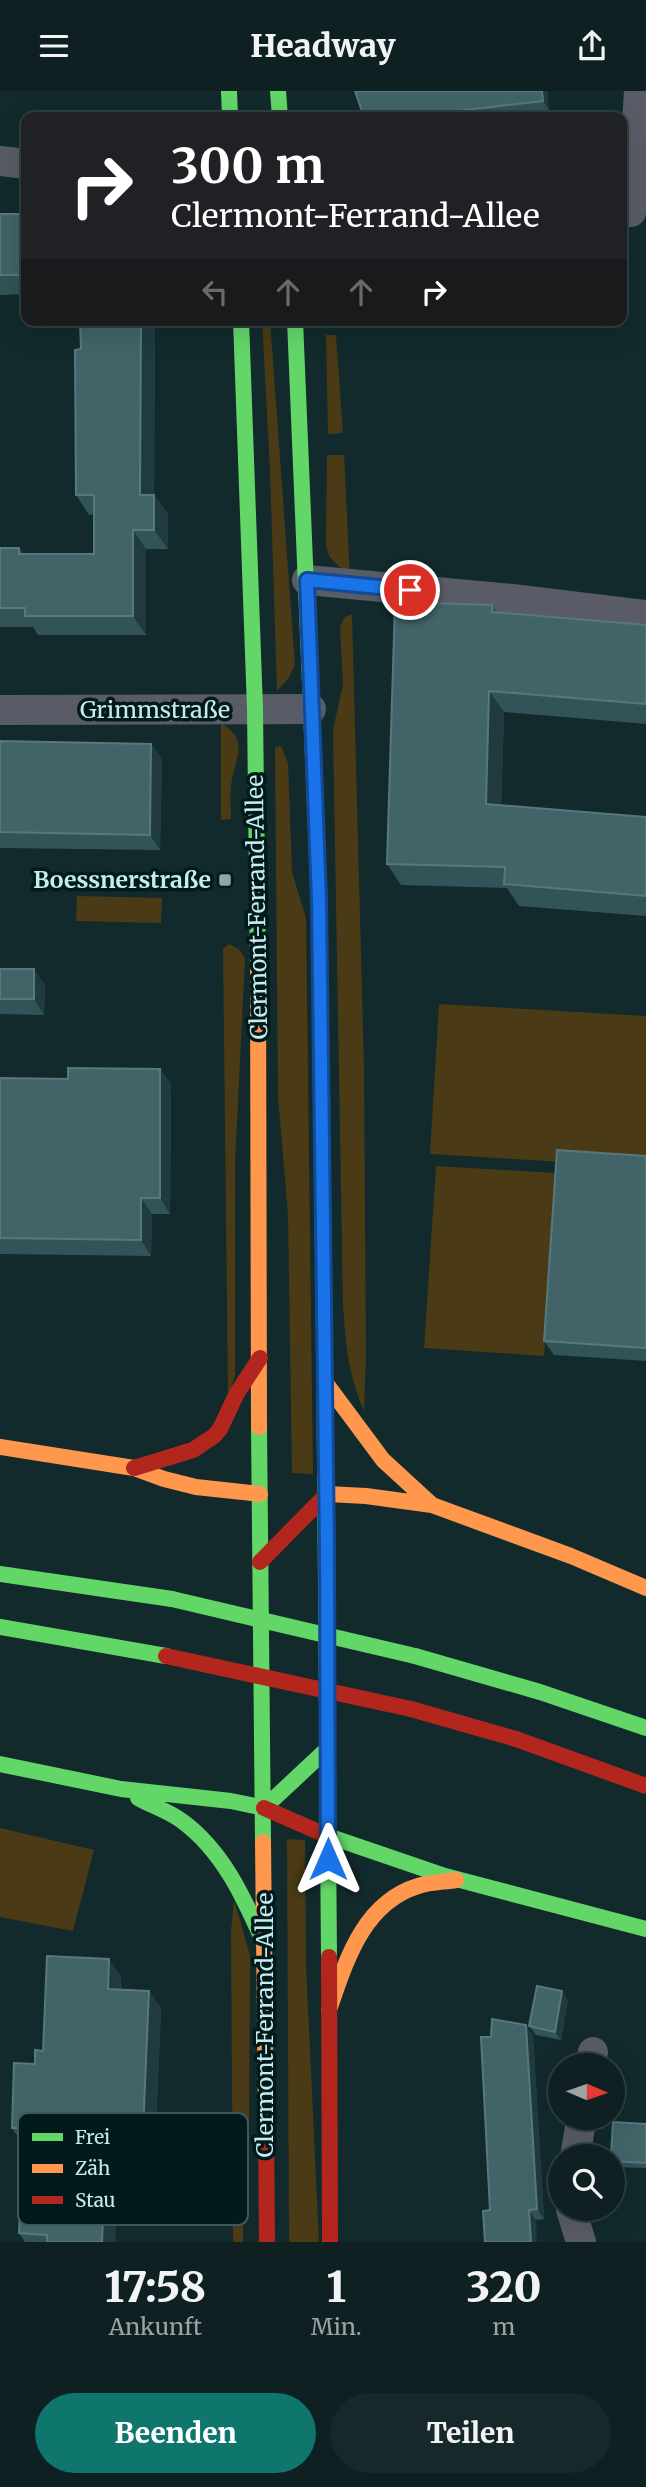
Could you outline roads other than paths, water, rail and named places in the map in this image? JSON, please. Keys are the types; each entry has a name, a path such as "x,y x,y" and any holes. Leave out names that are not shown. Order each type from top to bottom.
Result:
{"main road":[{"path":"229,91 230,112"},
{"path":"278,91 280,112"},
{"name":"Clermont-Ferrand-Allee","path":"241,326 255,709 260,1358 266,1494 260,1562 267,2242"},
{"path":"295,326 319,913 327,1494 330,2242"},
{"path":"134,1468 193,1450 214,1436 237,1392 260,1358"},
{"path":"325,1382 383,1460 432,1505"},
{"path":"0,1447 134,1468 154,1477 229,1494 266,1494"},
{"path":"300,1494 366,1496 432,1505 571,1556 646,1588"},
{"path":"260,1562 327,1494"},
{"path":"0,1574 172,1599 415,1656 540,1692 646,1728"},
{"path":"0,1627 166,1656 411,1709 516,1739 646,1786"},
{"path":"264,1808 327,1749"},
{"path":"0,1764 121,1789 231,1801 264,1808 360,1849 458,1879 553,1902 646,1929"},
{"path":"121,1789 181,1821 203,1840 222,1861 245,1901 264,1943"},
{"path":"329,2010 349,1953 359,1932 372,1916 392,1900 417,1887 458,1879"}],"street":[{"path":"633,212 639,91"},
{"path":"0,161 21,163"},
{"path":"307,580 512,599 646,615"},
{"name":"Grimmstraße","path":"0,711 310,709"},
{"path":"574,2221 581,2242"}],"place":[{"name":"Boessnerstraße","path":"225,880"}]}
